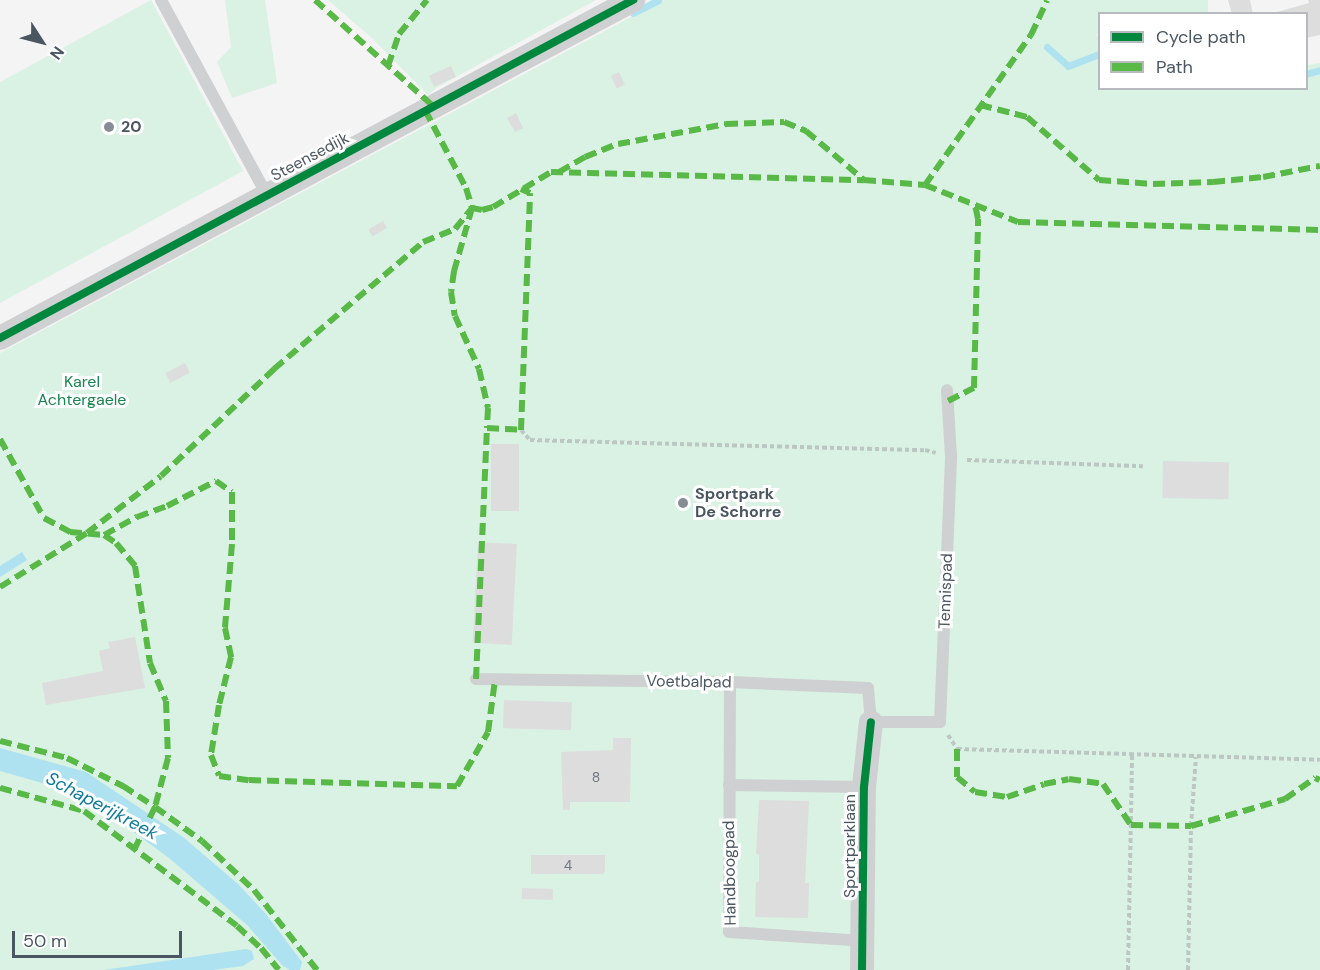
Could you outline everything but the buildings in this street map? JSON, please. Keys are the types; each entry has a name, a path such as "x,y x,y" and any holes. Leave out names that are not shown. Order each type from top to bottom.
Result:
{"street":[{"name":"Steensedijk","path":"0,338 633,0"},
{"name":"Sportparklaan","path":"862,970 864,787 871,722"}],"lane":[{"path":"161,0 267,195"},
{"name":"Tennispad","path":"940,722 951,456 947,390"},
{"name":"Voetbalpad","path":"476,679 730,682 868,688 871,722"},
{"name":"Handboogpad","path":"730,682 729,932 863,941"},
{"path":"871,722 940,722"},
{"path":"729,785 864,787"}],"path":[{"path":"521,430 530,441 925,450 951,456 1009,463 1143,466"},
{"path":"940,722 957,749 1320,760"},
{"path":"1128,970 1132,754"},
{"path":"1188,970 1191,826 1196,757"}],"green space":[{"name":"20","path":"151,0 243,171 0,303 0,82"},
{"path":"225,0 265,0 277,83 232,98 217,62 231,47"},
{"path":"328,0 596,0 436,88 428,95 373,39"},
{"name":"Sportpark De Schorre","path":"663,0 1208,0 1208,12 1098,12 1098,34 1095,35 1098,36 1098,90 1308,90 1308,65 1320,63 1320,970 0,970 0,353"}],"water":[{"path":"22,552 27,560 0,577 0,566"},
{"name":"Schaperijkreek","path":"0,748 86,772 183,837 238,884 266,914 302,962 300,970 290,970 283,966 247,925 169,858 97,805 70,791 0,771"},
{"path":"246,949 252,951 254,959 243,966 213,970 104,970"}],"waterway":[{"path":"633,13 658,0"},
{"path":"1047,47 1068,66 1098,55"},
{"path":"1308,73 1320,70"}],"marked path":[{"path":"315,0 433,106"},
{"path":"388,66 399,34 427,0"},
{"path":"925,185 1031,35 1047,0"},
{"path":"980,105 1027,117 1099,180 1153,184 1213,182 1263,177 1320,166"},
{"path":"425,110 466,188 472,208 454,271 451,292 455,316 479,369 488,408 487,428 521,430 530,193 521,189"},
{"path":"559,172 585,157 618,144 726,124 784,122 806,131 864,180"},
{"path":"0,587 87,533 161,476 274,369 423,242 455,229 472,208 482,210 493,207 551,172 864,180 925,185 1018,222 1320,230"},
{"path":"948,401 974,388 978,219 975,205"},
{"path":"476,679 487,428"},
{"path":"0,439 44,518 70,532 104,535 116,543 135,566 150,663 166,701 168,758 155,807 135,848"},
{"path":"104,535 137,517 167,506 216,481 232,492 232,544 225,628 231,657 219,705 211,755 219,776 249,780 457,786 488,732 495,680"},
{"path":"0,741 67,758 123,786 155,807 202,841 254,890 317,970"},
{"path":"957,749 957,777 975,792 1007,797 1044,784 1069,779 1103,784 1131,825 1191,826 1285,799 1315,778 1320,780"},
{"path":"0,788 84,811 237,926 261,948 279,970"}],"cycle path":[{"path":"0,338 633,0"},
{"path":"862,970 864,787 871,722"}],"place":[{"name":"20","path":"109,127"},
{"name":"Sportpark De Schorre","path":"683,503"}],"park label":[{"name":"Karel Achtergaele","path":"82,391"}]}
